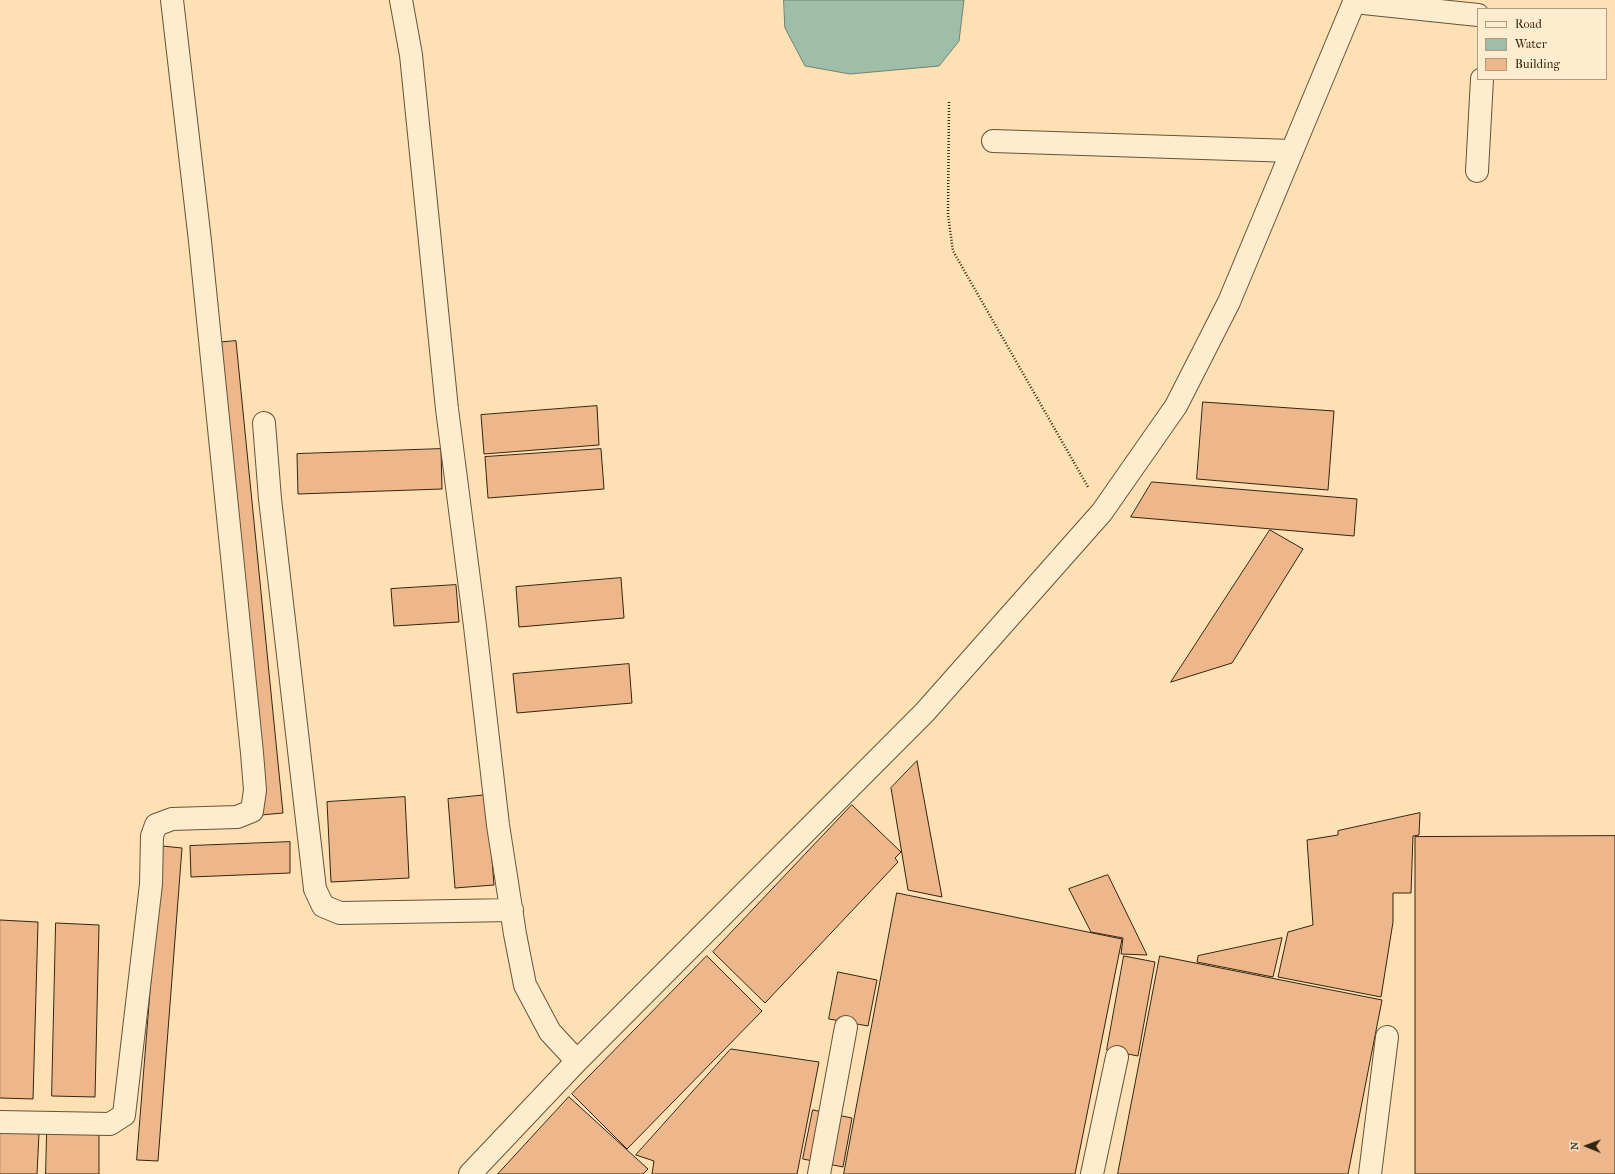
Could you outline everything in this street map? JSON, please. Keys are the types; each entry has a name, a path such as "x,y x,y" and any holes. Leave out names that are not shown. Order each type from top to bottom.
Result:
{"street":[{"path":"0,1122 110,1124 124,1115 151,884 152,836 156,825 172,819 237,817 252,811 255,790 252,753 200,241 172,0"},
{"path":"401,0 411,55 447,409 475,626 498,825 515,934 525,986 550,1032 577,1061"},
{"path":"470,1174 577,1061 925,712 1102,512 1176,406 1229,302 1355,1 1477,15"},
{"path":"1477,171 1482,80"},
{"path":"993,141 1292,151"},
{"path":"264,423 270,499 315,890 322,906 340,913 512,910"},
{"path":"819,1174 846,1027"},
{"path":"1370,1174 1387,1036"},
{"path":"1092,1174 1117,1057"}],"path":[{"path":"949,102 948,215 953,251 1102,512"}],"water":[{"path":"784,0 964,0 959,41 939,66 850,74 805,66 785,28"}],"building":[{"path":"236,341 283,813 261,815 214,343"},
{"path":"1203,402 1334,411 1328,490 1197,479"},
{"path":"597,406 599,445 484,454 481,415"},
{"path":"441,449 442,489 298,494 297,454"},
{"path":"601,449 604,489 488,498 485,457"},
{"path":"1152,482 1357,499 1354,536 1131,517"},
{"path":"1270,530 1303,549 1232,663 1171,682"},
{"path":"621,578 624,618 519,627 516,587"},
{"path":"456,585 459,622 394,626 391,589"},
{"path":"629,664 632,703 517,713 513,674"},
{"path":"917,761 942,897 908,890 891,788"},
{"path":"487,795 494,885 455,888 448,799"},
{"path":"405,797 409,878 331,882 327,802"},
{"path":"852,805 901,852 895,858 898,862 765,1003 713,952"},
{"path":"1420,813 1419,835 1413,836 1411,893 1393,893 1393,922 1381,997 1278,977 1288,932 1313,925 1307,840 1338,835 1338,831"},
{"path":"1615,836 1615,1174 1415,1174 1415,837"},
{"path":"290,842 290,873 191,877 190,846"},
{"path":"162,846 182,848 158,1161 137,1160"},
{"path":"1108,875 1147,955 1121,954 1123,938 1091,932 1069,889"},
{"path":"897,893 1122,939 1075,1174 844,1174"},
{"path":"0,920 38,922 33,1099 0,1098"},
{"path":"56,923 99,925 95,1097 52,1096"},
{"path":"1282,938 1273,977 1197,962 1198,956"},
{"path":"707,956 762,1011 627,1149 572,1094"},
{"path":"1124,956 1155,962 1138,1056 1107,1050"},
{"path":"1160,956 1382,1000 1348,1174 1118,1174"},
{"path":"838,972 877,980 868,1026 829,1019"},
{"path":"731,1049 819,1062 797,1174 652,1174 654,1161 636,1155"},
{"path":"569,1097 648,1169 643,1174 498,1174"},
{"path":"813,1110 852,1118 843,1167 803,1159"},
{"path":"0,1131 39,1133 37,1174 0,1174"},
{"path":"47,1132 99,1133 99,1174 46,1174"}]}
